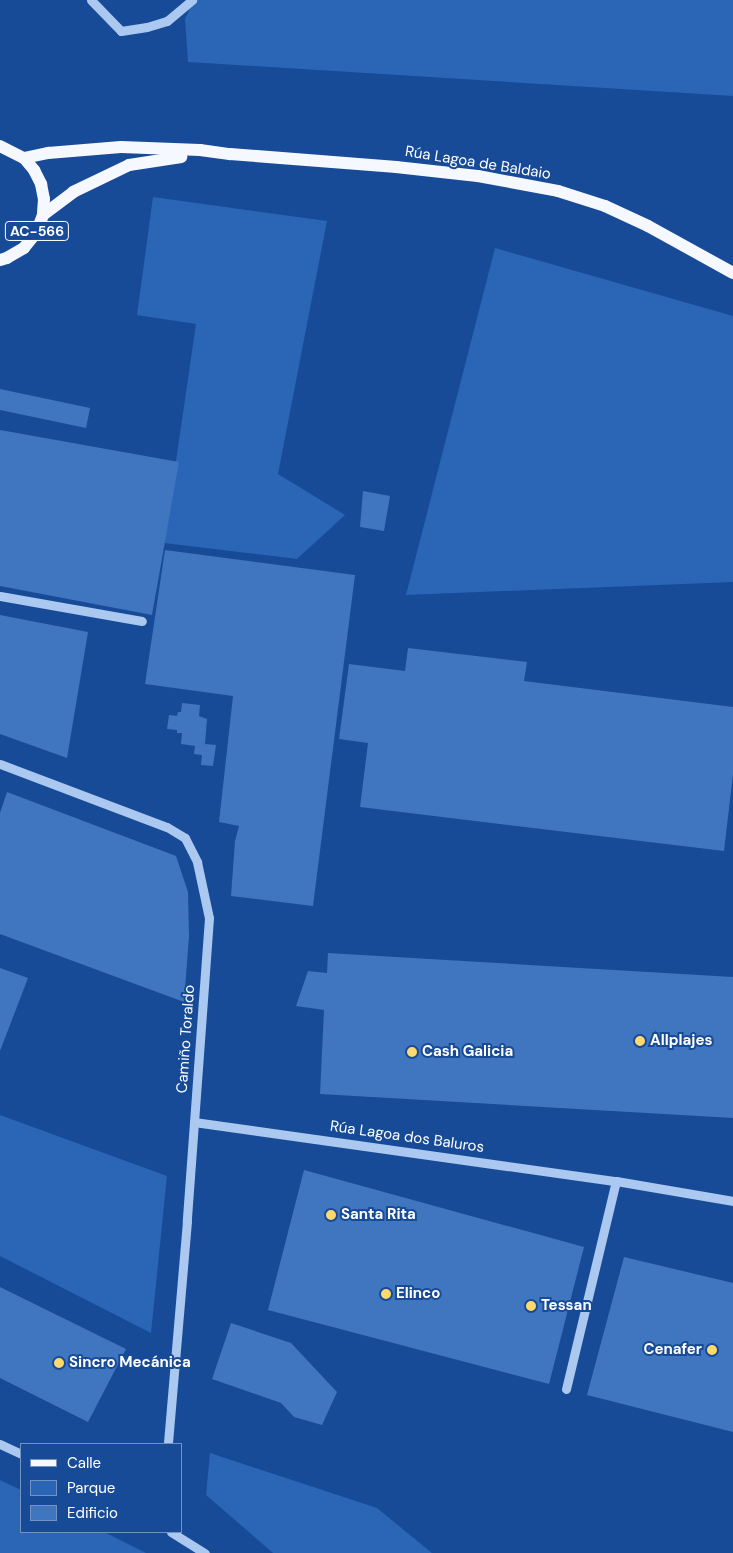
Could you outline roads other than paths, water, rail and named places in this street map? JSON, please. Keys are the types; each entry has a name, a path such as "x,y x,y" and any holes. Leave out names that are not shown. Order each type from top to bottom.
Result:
{"main road":[{"name":"AC-566","path":"0,146 24,158 34,170 41,184 44,199 43,215 36,233 24,248 2,262"},
{"path":"24,158 48,153 121,147 200,150 230,154"},
{"path":"43,215 73,192 129,165 168,158 230,154"},
{"name":"Rúa Lagoa de Baldaio","path":"230,154 478,176 558,191 605,206 648,226 733,273"}],"street":[{"path":"91,0 120,31 147,27 167,21 192,0"},
{"path":"0,596 142,621"},
{"name":"Camiño Toraldo","path":"0,764 167,827 185,838 196,862 209,918 168,1443"},
{"name":"Rúa Lagoa dos Baluros","path":"194,1122 616,1180 733,1201"},
{"path":"566,1389 616,1180"},
{"path":"0,1444 20,1454"},
{"path":"173,1533 205,1553"}],"place":[{"name":"Allplajes","path":"640,1041"},
{"name":"Cash Galicia","path":"412,1052"},
{"name":"Santa Rita","path":"331,1215"},
{"name":"Elinco","path":"386,1294"},
{"name":"Tessan","path":"531,1306"},
{"name":"Cenafer","path":"712,1350"},
{"name":"Sincro Mecánica","path":"59,1363"}]}
